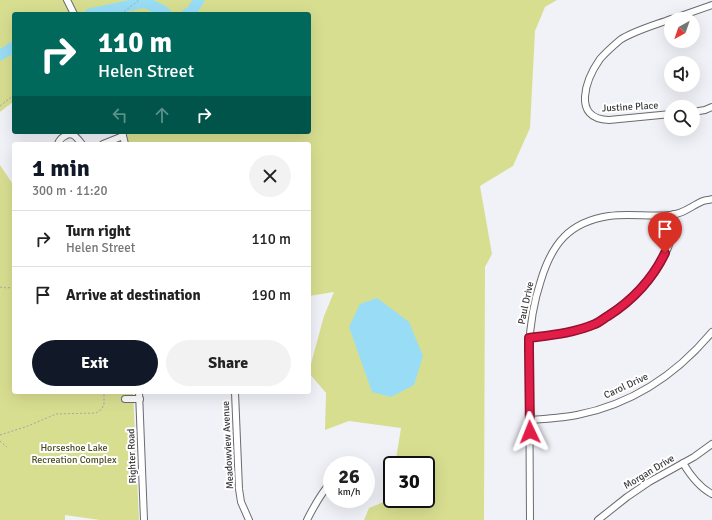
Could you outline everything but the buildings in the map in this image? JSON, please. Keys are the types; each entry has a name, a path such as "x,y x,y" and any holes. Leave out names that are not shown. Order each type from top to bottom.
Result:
{"street":[{"path":"68,2 73,12"},
{"name":"Justine Place","path":"692,12 712,5"},
{"name":"Justine Place","path":"664,22 640,30 621,40 612,47 600,60 594,70 588,82 584,100 585,107 589,112 595,118 600,120 664,115"},
{"path":"700,111 712,107"},
{"path":"59,142 66,135 72,134 80,142"},
{"path":"107,142 122,134"},
{"name":"Paul Drive","path":"530,520 530,323 537,291 550,256 558,243 567,234 587,221 611,215 659,215 682,213 703,201 712,199"},
{"path":"529,338 558,335 595,324 628,302 645,284 660,264 670,242 674,226 674,214"},
{"name":"Carol Drive","path":"529,420 557,418 596,410 640,393 659,382 674,370 700,347 712,332"},
{"name":"Righter Road","path":"139,394 144,520"},
{"name":"Meadowview Avenue","path":"235,394 239,489 249,520"},
{"path":"125,400 140,399"},
{"name":"Morgan Drive","path":"598,520 627,496 694,457 712,444"},
{"path":"683,463 696,481 706,491 712,494"},
{"path":"307,520 323,493"}],"path":[{"path":"123,12 139,0"},
{"path":"0,106 12,97"},
{"path":"0,287 12,287"},
{"path":"0,435 28,426 56,414 96,413 102,409 104,404 104,394"},
{"path":"0,441 7,447"}],"green space":[{"path":"0,0 557,0 545,7 535,31 530,128 513,166 480,186 492,254 485,267 484,520 364,520 369,508 375,508 375,506 383,502 383,508 435,508 435,456 396,456 401,428 349,421 325,430 326,393 311,375 311,364 324,316 334,292 311,296 311,142 126,142 124,134 311,134 311,12 12,12 12,103 0,112"},
{"name":"Horseshoe Lake Recreation Complex","path":"0,165 12,183 12,394 133,394 139,520 100,520 65,515 65,520 0,520"}],"water":[{"path":"377,298 409,322 423,356 414,385 391,397 372,392 349,327 360,304"}],"waterway":[{"path":"191,12 199,0"},
{"path":"99,12 145,2 164,12"},
{"path":"0,55 12,48"}],"route":[{"path":"530,432 529,338 558,335 595,324 628,302 640,290 660,264 665,253"}]}
